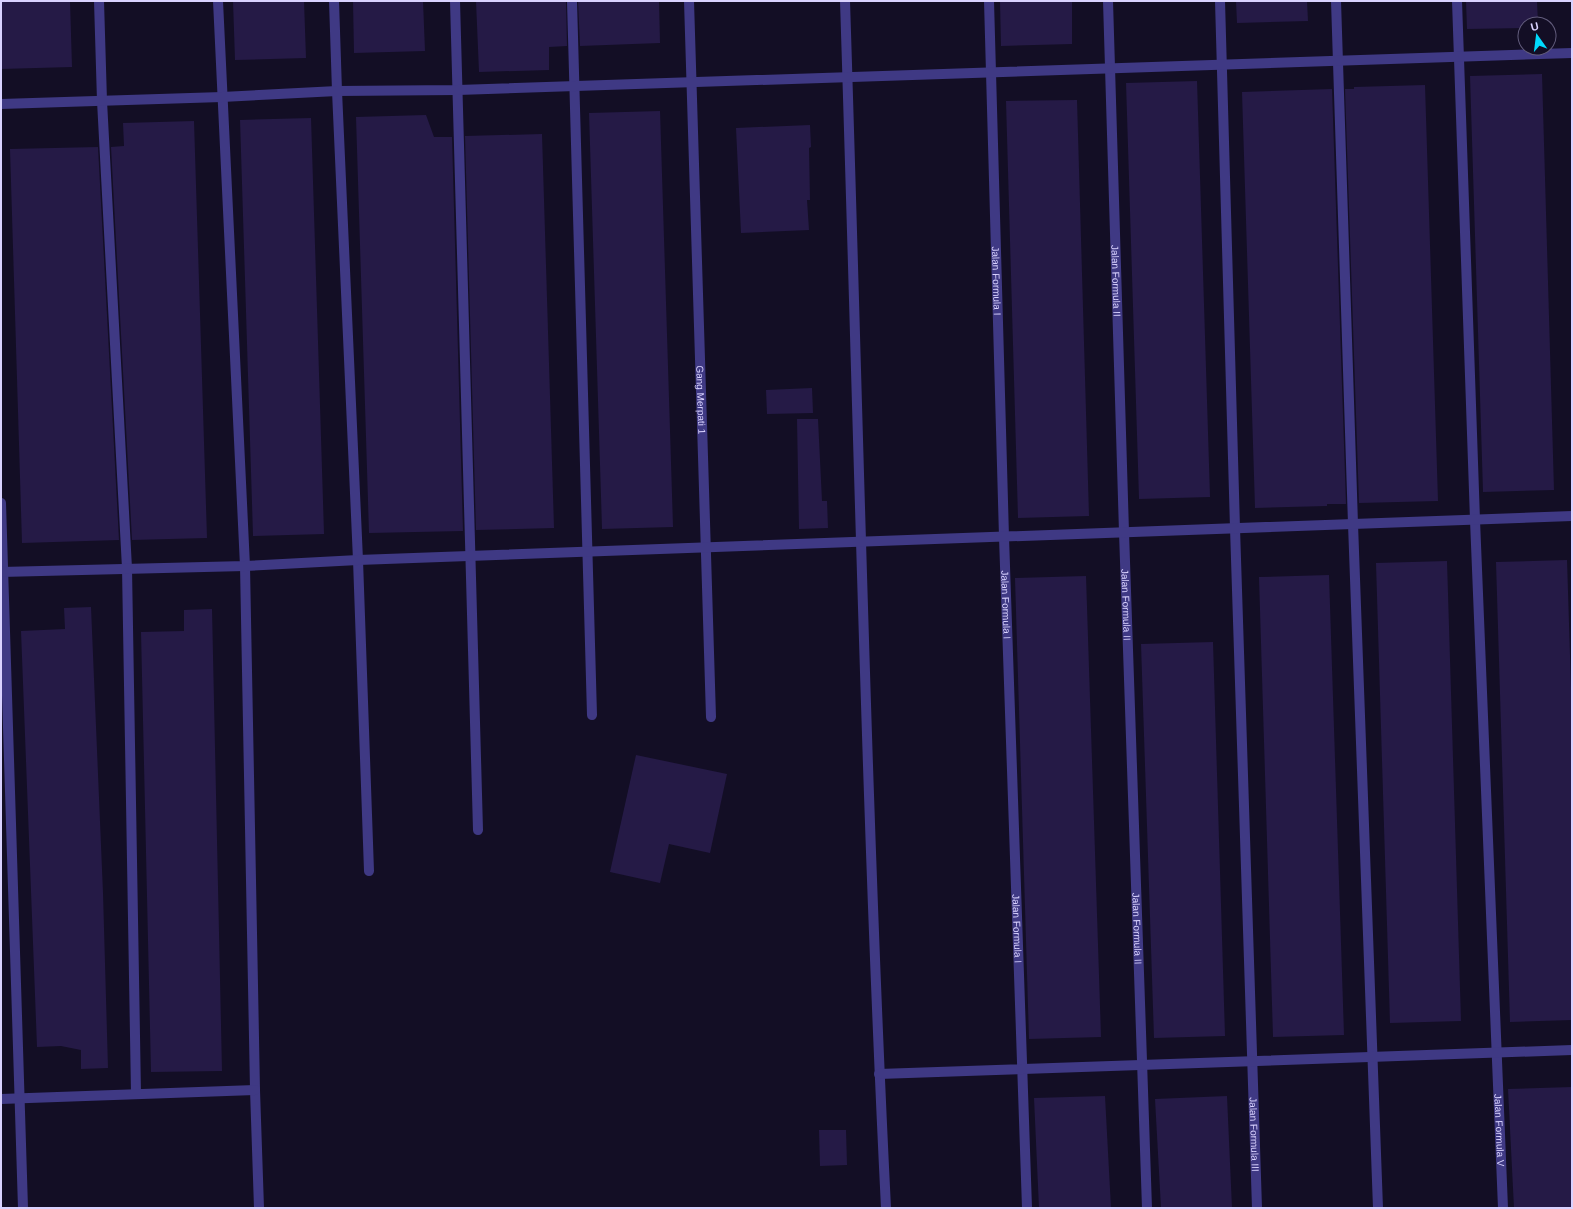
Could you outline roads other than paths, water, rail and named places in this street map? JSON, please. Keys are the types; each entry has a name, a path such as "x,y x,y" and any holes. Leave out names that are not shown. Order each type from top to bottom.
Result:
{"street":[{"path":"99,1 102,101 127,568 136,1094"},
{"path":"218,1 245,566 255,1090 259,1208"},
{"path":"334,1 358,560 369,871"},
{"path":"454,1 458,90 478,830"},
{"path":"572,1 592,715"},
{"name":"Gang Merpati 1","path":"689,1 711,717"},
{"path":"845,1 879,1074 886,1208"},
{"name":"Jalan Formula I","path":"989,1 1004,537 1027,1208"},
{"name":"Jalan Formula II","path":"1108,1 1147,1208"},
{"name":"Jalan Formula III","path":"1220,1 1257,1208"},
{"path":"1336,1 1378,1208"},
{"name":"Jalan Formula V","path":"1457,1 1475,520 1503,1208"},
{"path":"1,104 222,98 337,91 458,90 1572,53"},
{"path":"1,503 18,1098 23,1208"},
{"path":"2,572 245,566 358,560 1572,516"},
{"path":"879,1074 1572,1050"},
{"path":"1,1099 255,1090"}]}
